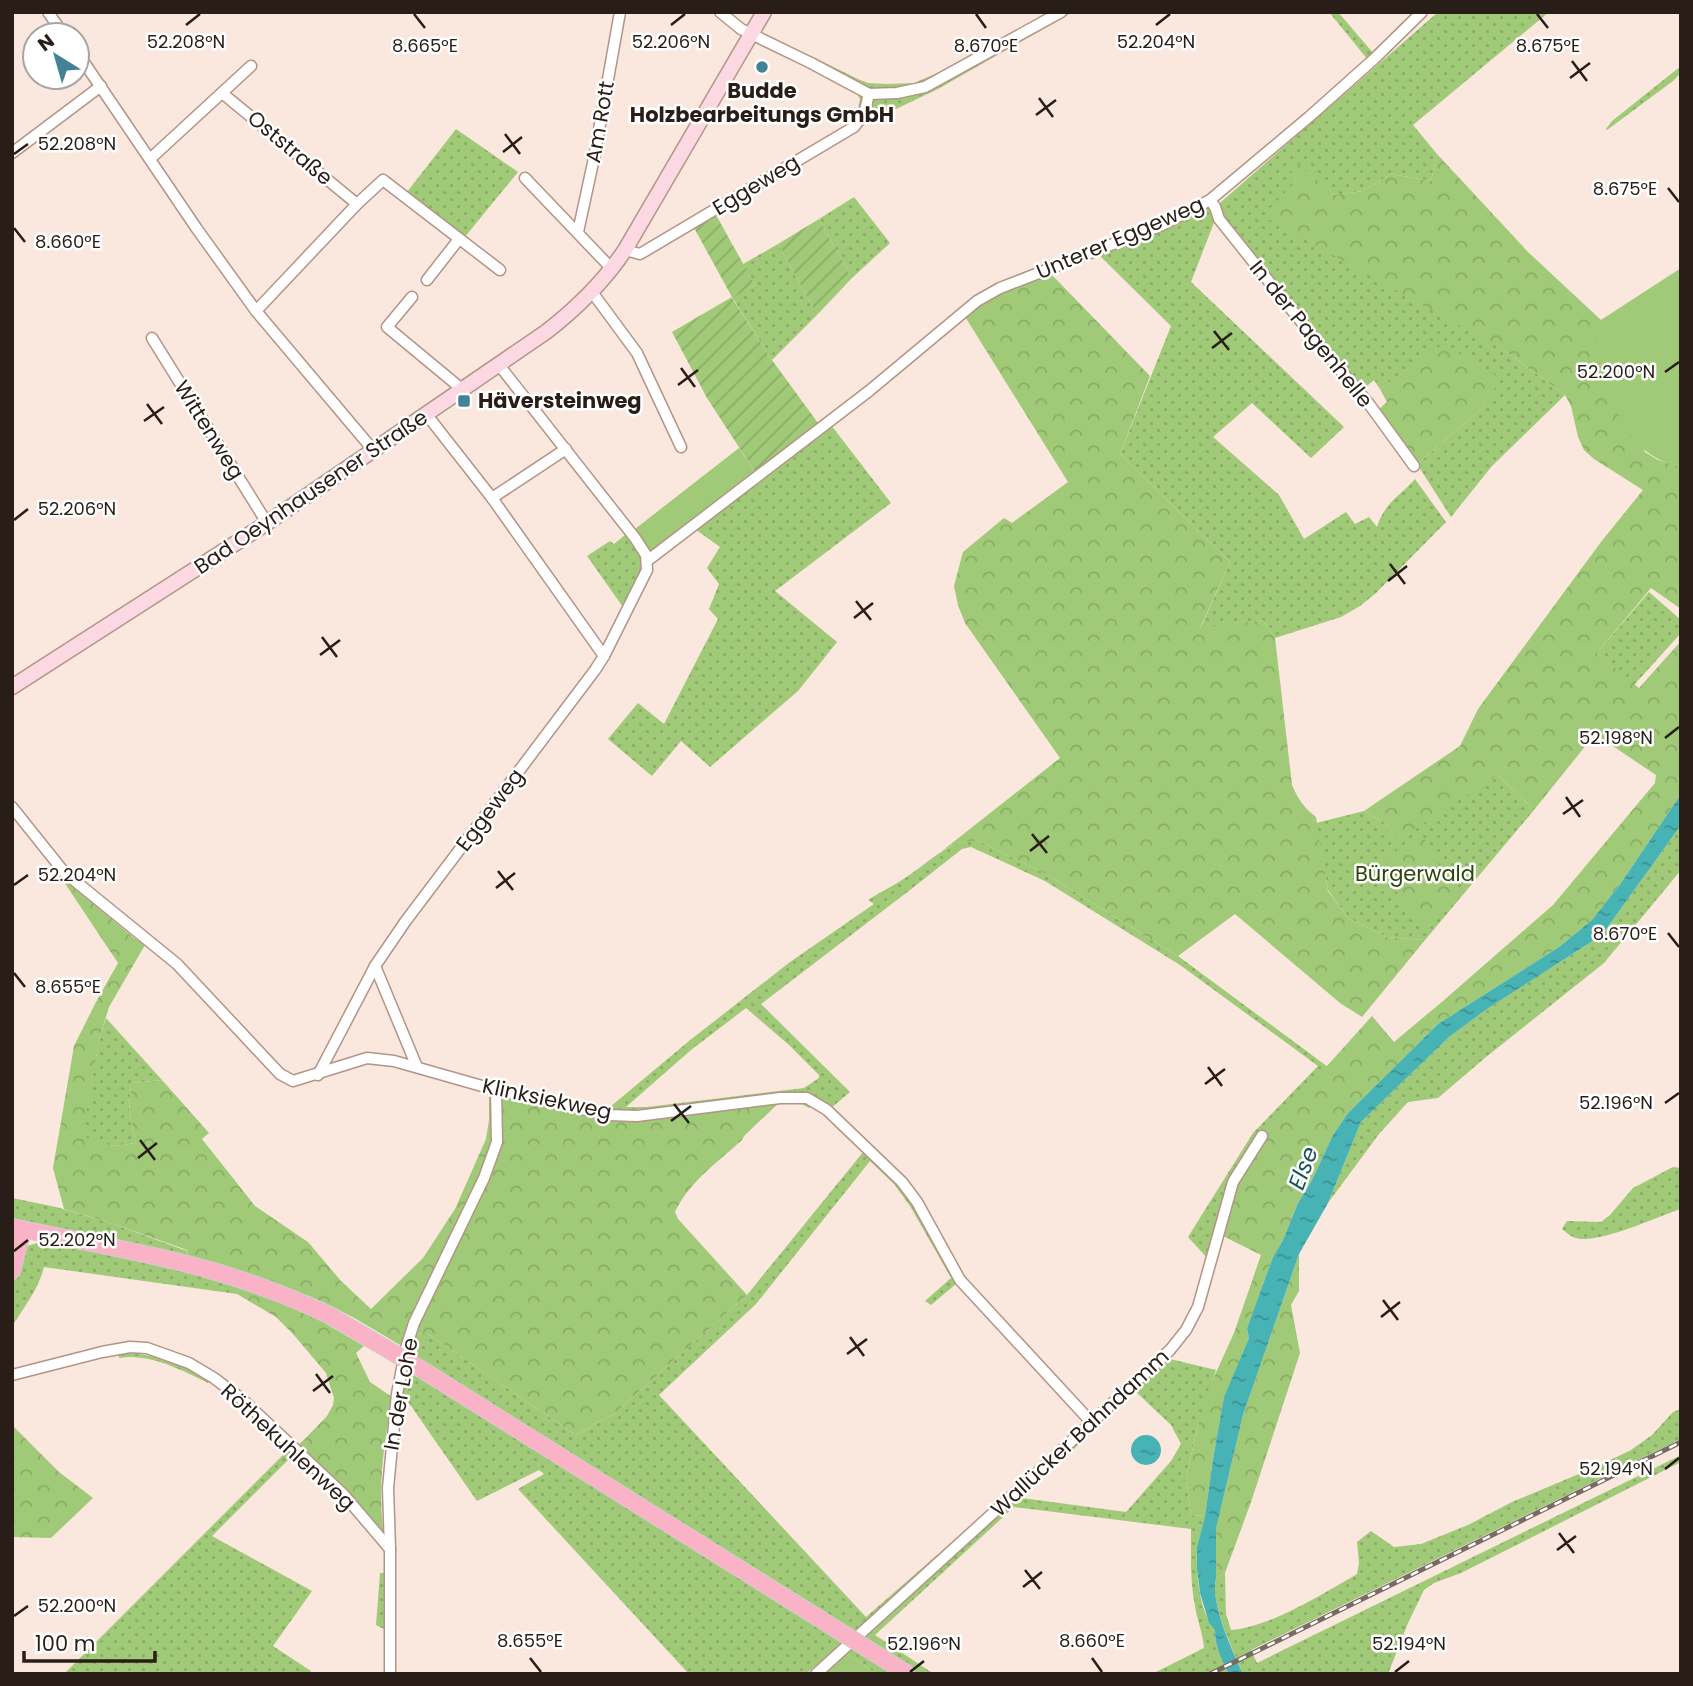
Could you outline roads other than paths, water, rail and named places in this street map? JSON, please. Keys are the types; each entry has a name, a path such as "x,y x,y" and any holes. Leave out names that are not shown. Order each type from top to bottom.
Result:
{"main road":[{"name":"Bad Oeynhausener Straße","path":"12,687 267,523 463,390 573,311 612,269 625,250 764,12"},
{"path":"12,1270 18,1228 206,1269 274,1291 331,1316 421,1369 908,1674"}],"street":[{"name":"Am Rott","path":"578,232 620,12"},
{"path":"720,12 741,29 869,93 897,93 925,87 1061,12"},
{"name":"Unterer Eggeweg","path":"647,561 869,391 977,300 1000,288 1162,225 1210,200 1374,59 1422,12"},
{"path":"150,159 251,66"},
{"path":"91,72 256,311 374,451"},
{"path":"12,153 101,86"},
{"name":"Oststraße","path":"222,93 353,208"},
{"name":"Eggeweg","path":"625,250 640,254 854,127 864,114 869,93"},
{"path":"525,178 612,269"},
{"path":"256,311 383,180 500,270"},
{"name":"In der Pagenhelle","path":"1210,200 1219,219 1369,404 1414,466"},
{"path":"427,280 459,239"},
{"path":"592,292 637,353 681,447"},
{"path":"412,297 387,327 463,390"},
{"name":"Wittenweg","path":"152,338 267,523"},
{"path":"499,365 635,538 645,552 647,561"},
{"path":"426,415 492,498 604,656"},
{"path":"492,498 566,449"},
{"name":"Eggeweg","path":"318,1075 375,966 405,922 604,656 646,573 647,561"},
{"name":"Klinksiekweg","path":"12,807 64,872 177,964 280,1074 293,1081 367,1058 394,1061 496,1090 608,1115 638,1115 780,1098 807,1098 827,1110 902,1182 960,1280 1092,1423"},
{"path":"375,966 417,1067"},
{"name":"In der Lohe","path":"390,1674 388,1488 397,1394 406,1348 415,1323 484,1178 497,1142 496,1090"},
{"name":"Wallücker Bahndamm","path":"816,1674 1170,1350 1186,1330 1198,1307 1233,1182 1262,1136"},
{"name":"Röthekuhlenweg","path":"12,1375 130,1347 147,1349 189,1363 215,1378 243,1400 344,1495 390,1549"}],"water":[{"path":"1681,794 1681,825 1602,935 1487,1009 1449,1037 1361,1122 1328,1203 1299,1254 1243,1415 1216,1529 1216,1600 1223,1626 1243,1674 1229,1674 1219,1653 1215,1630 1209,1623 1200,1593 1197,1547 1205,1516 1224,1397 1249,1338 1247,1328 1273,1257 1298,1203 1333,1135 1348,1113 1438,1024 1559,947 1592,920 1621,883"},
{"path":"1146,1435 1157,1439 1161,1450 1157,1461 1146,1465 1135,1461 1131,1450 1135,1439"}],"railway":[{"path":"1210,1674 1681,1442"}],"place":[{"name":"Budde Holzbearbeitungs GmbH","path":"762,67"},
{"name":"Häversteinweg","path":"464,401"}],"park label":[{"name":"Bürgerwald","path":"1415,874"}],"water label":[{"name":"Else","path":"1303,1168"}]}
